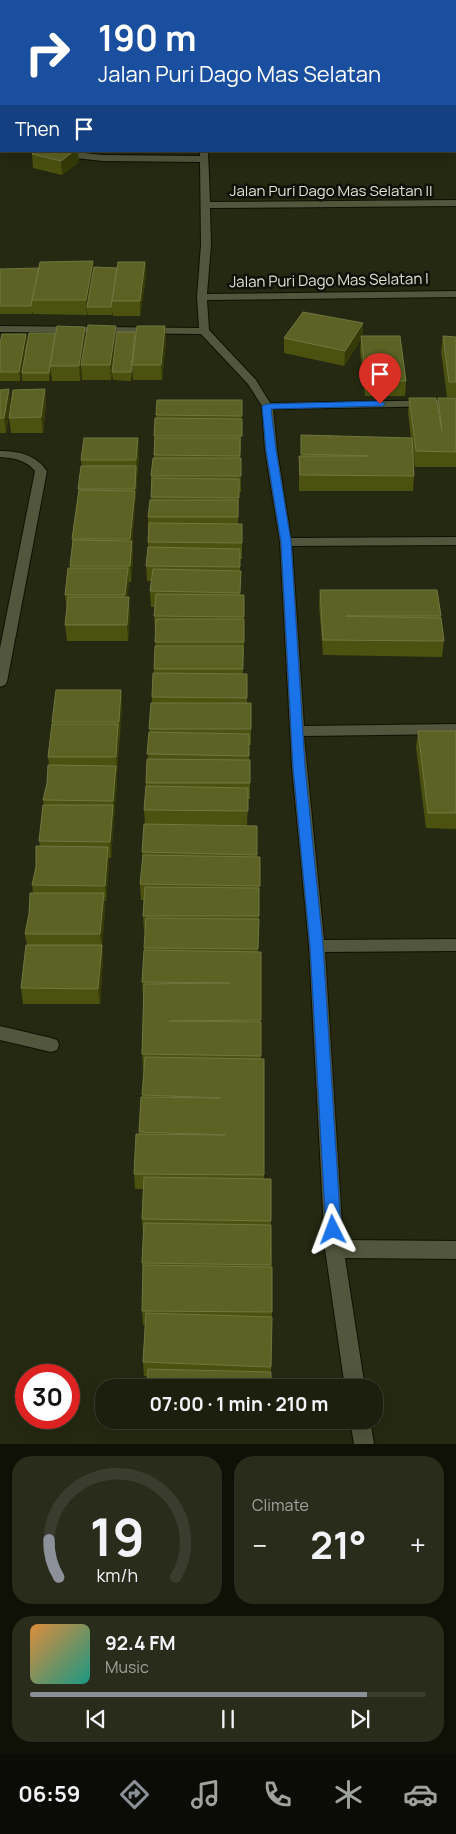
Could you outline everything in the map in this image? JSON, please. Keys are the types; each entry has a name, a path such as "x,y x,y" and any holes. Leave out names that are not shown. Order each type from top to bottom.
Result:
{"street":[{"path":"47,152 102,158 204,155 206,245 202,297 204,331 252,382 267,406 271,450 286,542 297,731 317,946 334,1249 355,1379"},
{"name":"Jalan Puri Dago Mas Selatan II","path":"205,205 456,203"},
{"name":"Jalan Puri Dago Mas Selatan I","path":"202,297 456,294"},
{"path":"0,329 204,331"},
{"path":"267,406 456,403"},
{"path":"0,454 15,456 33,462 42,471 0,682"},
{"path":"286,542 456,541"},
{"path":"297,731 456,729"},
{"path":"317,946 456,945"},
{"path":"0,1033 51,1045"},
{"path":"334,1249 456,1250"},
{"path":"362,1429 364,1444"}],"building":[{"path":"35,152 73,152 61,161 32,154"},
{"path":"93,261 86,300 32,300 40,262"},
{"path":"118,262 145,262 140,301 112,301"},
{"path":"94,267 117,268 111,307 87,307"},
{"path":"39,268 31,306 0,306 0,269"},
{"path":"303,312 363,323 345,351 284,338"},
{"path":"88,325 116,326 110,365 81,365"},
{"path":"57,326 85,327 79,366 50,366"},
{"path":"137,326 165,326 161,365 132,365"},
{"path":"117,332 135,332 131,372 112,372"},
{"path":"29,333 55,333 49,373 22,373"},
{"path":"2,334 26,334 19,372 0,372 0,343"},
{"path":"361,336 400,336 406,381 366,381"},
{"path":"443,336 456,337 456,382 449,382"},
{"path":"9,389 4,418 0,418 0,390"},
{"path":"45,389 41,417 9,418 13,390"},
{"path":"409,398 436,398 442,431 438,398 456,398 456,452 416,451"},
{"path":"157,400 242,400 242,416 156,415"},
{"path":"155,418 242,419 242,436 154,436"},
{"path":"301,435 412,438 414,476 300,475 299,456 369,456 301,454"},
{"path":"84,438 138,438 136,460 81,460"},
{"path":"155,438 240,438 240,456 154,455"},
{"path":"153,458 241,458 241,476 151,476"},
{"path":"81,466 136,466 135,489 78,489"},
{"path":"152,478 239,479 239,498 151,497"},
{"path":"79,490 135,491 130,539 72,539"},
{"path":"150,500 238,500 238,517 148,517"},
{"path":"149,523 242,524 242,543 148,542"},
{"path":"73,540 132,541 130,566 70,566"},
{"path":"148,547 240,549 240,567 146,566"},
{"path":"68,568 128,568 125,595 65,595"},
{"path":"153,569 241,571 240,593 150,591"},
{"path":"320,590 437,590 441,616 346,616 441,618 444,641 323,640"},
{"path":"156,594 244,595 244,617 154,616"},
{"path":"68,597 129,597 127,625 65,625"},
{"path":"156,619 244,619 244,642 155,642"},
{"path":"155,646 243,646 243,669 154,669"},
{"path":"153,673 247,674 247,698 152,697"},
{"path":"56,690 121,690 119,722 52,722"},
{"path":"151,703 251,703 251,729 149,729"},
{"path":"52,724 118,724 116,757 48,757"},
{"path":"418,731 456,731 456,813 428,813"},
{"path":"149,732 249,734 249,756 147,754"},
{"path":"147,759 250,760 250,783 146,783"},
{"path":"48,765 116,766 113,801 43,800 47,783"},
{"path":"146,786 248,788 248,811 144,810"},
{"path":"43,805 113,805 110,842 39,841"},
{"path":"144,824 257,826 257,855 142,852"},
{"path":"36,846 108,847 105,886 32,885 36,867"},
{"path":"143,855 260,857 260,886 140,884"},
{"path":"145,887 259,888 259,916 143,916"},
{"path":"30,893 104,893 100,934 25,934 29,914"},
{"path":"146,918 259,919 258,949 144,948"},
{"path":"26,945 102,945 98,989 21,988"},
{"path":"144,950 261,952 261,1020 169,1021 261,1022 261,1056 142,1054 144,984 230,983 142,982"},
{"path":"145,1057 264,1059 264,1175 134,1174 136,1134 225,1135 139,1132 141,1097 220,1098 142,1095"},
{"path":"144,1177 271,1179 271,1221 142,1219"},
{"path":"144,1223 271,1225 271,1265 142,1263"},
{"path":"143,1265 272,1267 272,1312 142,1311"},
{"path":"146,1313 272,1317 271,1367 143,1362"},
{"path":"148,1369 271,1372 271,1379 147,1379"}],"route":[{"path":"333,1230 317,946 299,767 286,542 271,450 267,406 380,404"}]}
